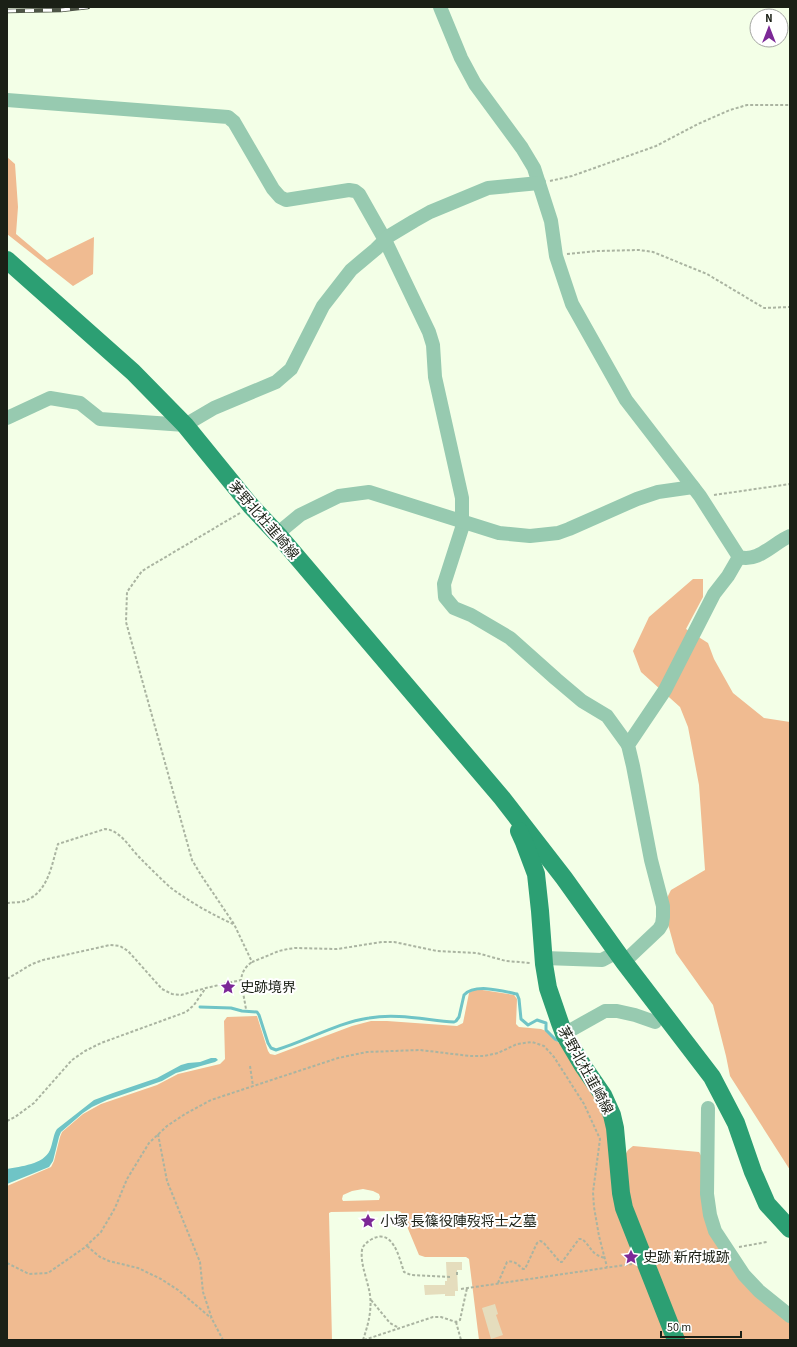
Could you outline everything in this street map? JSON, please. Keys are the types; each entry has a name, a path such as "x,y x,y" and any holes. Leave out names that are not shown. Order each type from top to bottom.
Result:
{"main road":[{"name":"茅野北杜韮崎線","path":"7,260 133,372 185,425 251,506 277,534 502,798 564,878 620,957 712,1077 736,1123 753,1172 767,1204 790,1229"},
{"name":"茅野北杜韮崎線","path":"502,798 524,842 536,874 548,988 564,1034 583,1066 603,1095 611,1111 615,1128 620,1193 624,1208 676,1340"}],"street":[{"path":"440,7 461,58 472,79 522,148 534,168 551,221 556,256 572,304 626,400 697,492 739,557 746,559 755,557 790,536"},
{"path":"7,100 228,117 234,122 273,189 280,197 286,200 355,191 360,194 385,240 429,332 433,345 435,377 462,498 462,528 444,584 445,597 454,608 471,615 510,638 582,701 607,716 628,745 651,860 663,906 662,924 659,929 620,957 602,960 544,961"},
{"path":"7,418 10,418 50,398 80,403 100,419 185,425 214,408 276,382 291,369 323,306 351,270 389,236 430,212 488,188 539,183"},
{"path":"277,534 300,516 339,496 369,492 499,533 530,536 558,533 658,492 697,492"},
{"path":"628,745 665,690 714,594 728,576 739,557"},
{"path":"564,1034 605,1011 617,1011 655,1022"},
{"path":"708,1108 708,1194 710,1215 715,1231 744,1275 759,1291 790,1316"}],"path":[{"path":"539,183 572,176 656,146 698,124 736,108 746,105 790,105"},
{"path":"556,256 597,251 639,250 653,252 707,274 764,308 790,307"},
{"path":"697,492 790,484"},
{"path":"251,506 231,520 142,571 128,592 126,622 192,860 234,924 252,962"},
{"path":"7,903 28,900 40,891 51,871 58,844 105,829 110,829 116,833 140,859 171,888 210,913 234,924"},
{"path":"246,1009 241,980 243,971 252,962 288,949 344,948 382,942 394,942 437,951 477,954 506,961 544,961"},
{"path":"7,979 32,964 43,960 110,945 120,946 128,951 162,989 172,994 181,995 241,980"},
{"path":"7,1121 16,1117 34,1103 72,1060 85,1051 101,1043 186,1012 194,1005 206,988"},
{"path":"7,1263 29,1274 48,1273 87,1246 101,1232 116,1208 127,1179 149,1143 167,1126 211,1100 338,1058 366,1052 420,1050 470,1056 484,1056 498,1053 516,1044 532,1042 544,1046 554,1057 584,1104 600,1139 593,1192 598,1229 607,1267"},
{"path":"250,1066 253,1086"},
{"path":"158,1134 167,1181 200,1262 203,1292 212,1319 223,1340"},
{"path":"364,1340 369,1322 371,1306 361,1256 362,1248 368,1241 376,1237 388,1239 394,1245 404,1272 411,1275 450,1277"},
{"path":"498,1283 507,1262 514,1262 525,1269 540,1241 543,1242 560,1262 562,1262 579,1240 582,1239 594,1254 605,1258"},
{"path":"644,1260 767,1242"},
{"path":"87,1246 109,1261 138,1268 160,1279 178,1290 212,1319"},
{"path":"461,1289 615,1266"},
{"path":"456,1322 460,1320 467,1288"},
{"path":"370,1299 390,1323 399,1328"},
{"path":"364,1340 433,1317 441,1317 456,1322"},
{"path":"456,1322 461,1340"}],"shaded area":[{"path":"7,157 15,164 18,207 16,234 47,260 94,237 93,274 73,286 7,234"},
{"path":"693,579 703,579 703,597 686,629 708,643 714,659 733,693 764,718 790,722 790,1170 730,1076 713,1005 676,953 663,906 671,890 705,870 699,785 688,727 680,707 641,672 633,651 649,617"},
{"path":"476,989 514,995 517,999 516,1024 519,1027 541,1029 546,1031 561,1045 601,1104 670,1340 479,1340 469,1259 466,1257 425,1257 419,1255 401,1212 398,1211 329,1213 332,1340 7,1340 7,1186 51,1167 62,1132 83,1114 101,1104 157,1085 178,1074 220,1064 225,1059 224,1021 227,1017 257,1016 268,1051 270,1054 275,1055 352,1026 371,1021 457,1026 463,1023 469,993","holes":["363,1189 379,1194 379,1200 343,1201 342,1199 343,1195 352,1191"]},
{"path":"633,1146 699,1152 704,1161 713,1236 790,1320 790,1340 682,1340 630,1204 625,1155"}],"water":[{"path":"211,1058 216,1058 218,1060 176,1073 162,1081 107,1100 92,1107 61,1132 53,1161 49,1167 7,1184 7,1169 25,1166 42,1159 50,1150 57,1129 94,1100 157,1078 181,1065 200,1062"}],"building":[{"path":"446,1262 462,1262 462,1270 457,1270 458,1291 455,1291 455,1296 445,1296 445,1294 425,1295 424,1285 445,1285 445,1281 447,1281"},
{"path":"495,1304 498,1314 496,1315 503,1335 491,1339 482,1308"}],"waterway":[{"path":"200,1007 231,1008 242,1011 257,1012 268,1043 271,1048 276,1050 333,1028 357,1020 369,1018 390,1016 454,1022 459,1017 464,995 475,989 489,989 517,994 521,1019 528,1025 537,1020 546,1023 546,1030 555,1039 560,1041"}],"railway":[{"path":"7,11 61,10 88,7"}],"place":[{"name":"史跡境界","path":"228,987"},
{"name":"小塚 長篠役陣歿将士之墓","path":"368,1221"},
{"name":"史跡 新府城跡","path":"631,1257"}]}
